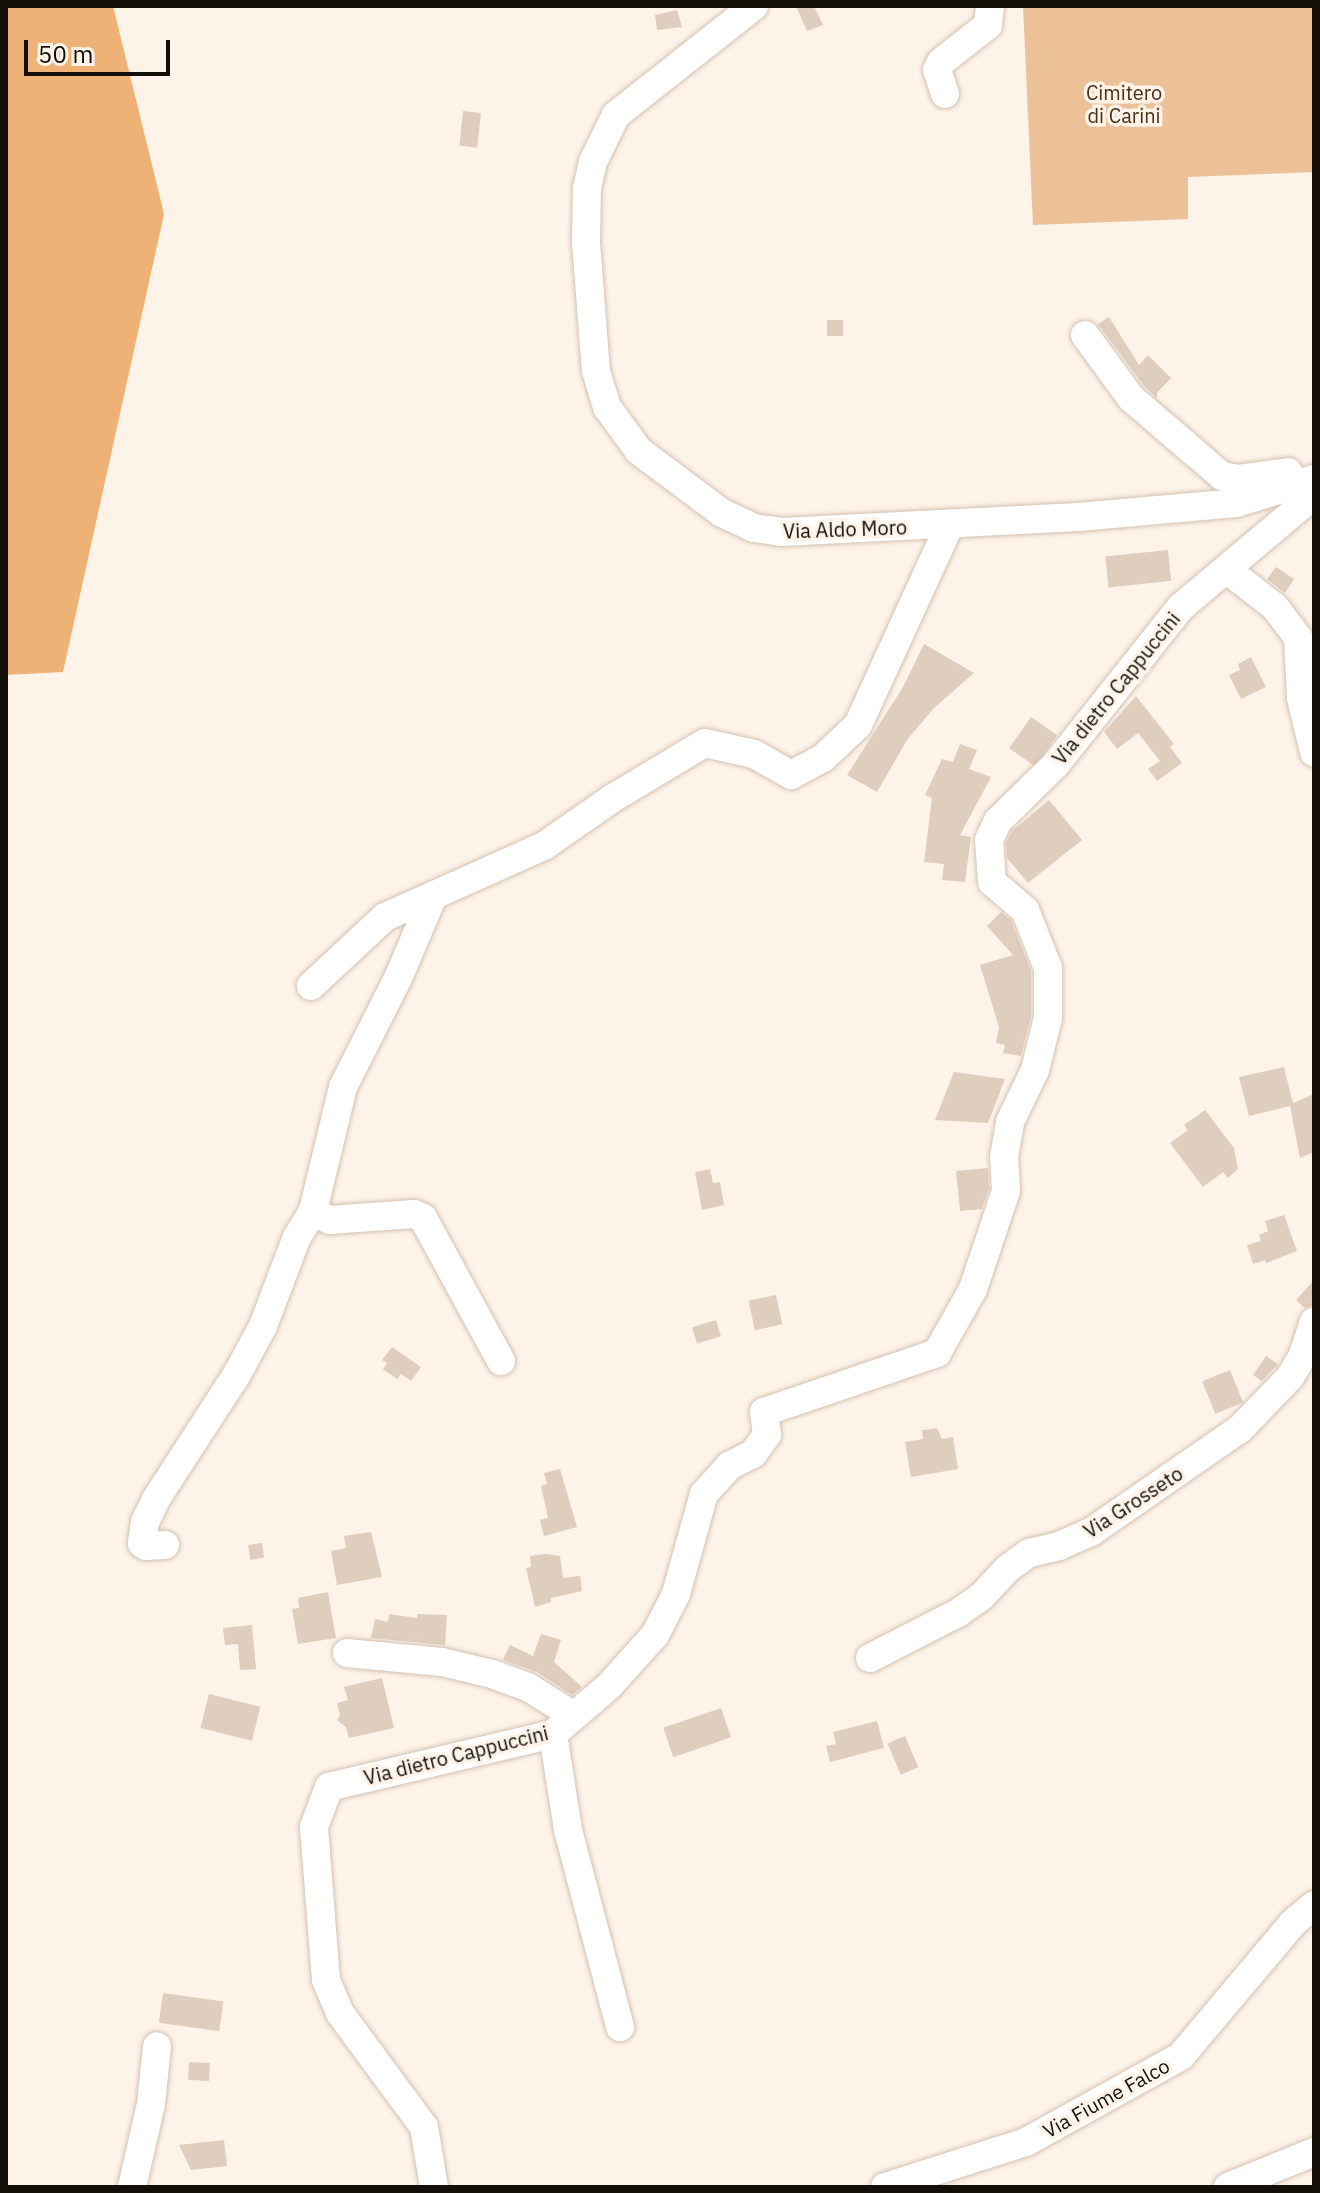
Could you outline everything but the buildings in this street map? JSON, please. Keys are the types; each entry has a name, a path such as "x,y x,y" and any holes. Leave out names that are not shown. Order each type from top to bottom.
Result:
{"street":[{"name":"Via Aldo Moro","path":"754,6 616,115 593,162 587,188 586,242 596,371 607,407 639,451 693,494 754,528 782,532 1079,517 1236,503 1314,479"},
{"path":"945,94 937,70 941,62 988,25 990,6"},
{"path":"1085,335 1131,398 1222,476 1237,479 1314,471"},
{"name":"Via dietro Cappuccini","path":"434,2187 424,2127 340,2013 326,1980 314,1827 329,1787 564,1725 609,1686 655,1635 676,1594 704,1494 729,1466 753,1454 767,1435 764,1412 937,1353 973,1289 1006,1191 1004,1157 1010,1122 1035,1070 1048,1018 1048,968 1025,910 992,882 989,840 998,821 1056,764 1181,607 1314,495"},
{"path":"311,986 385,917 544,846 613,798 705,743 754,754 791,775 823,758 858,725 950,524"},
{"path":"1226,569 1275,607 1298,638 1301,698 1314,752"},
{"path":"165,1545 146,1546 142,1543 145,1522 156,1499 236,1376 263,1326 297,1237 312,1212 343,1087 399,976 433,896"},
{"path":"312,1212 330,1220 414,1214 423,1218 501,1361"},
{"name":"Via Grosseto","path":"870,1658 958,1613 982,1596 1007,1569 1029,1553 1059,1546 1091,1532 1240,1429 1290,1377 1303,1355 1314,1322"},
{"path":"347,1653 442,1662 492,1674 528,1687 564,1725 568,1830 620,2027"},
{"name":"Via Fiume Falco","path":"885,2187 1026,2142 1181,2056 1294,1922 1314,1905"},
{"path":"132,2187 151,2104 157,2046"},
{"path":"1228,2187 1314,2152"}],"green space":[{"name":"Cimitero di Carini","path":"1023,6 1314,6 1314,172 1188,177 1188,219 1033,225"}],"shaded area":[{"path":"6,6 113,6 164,214 63,672 6,675"}]}
